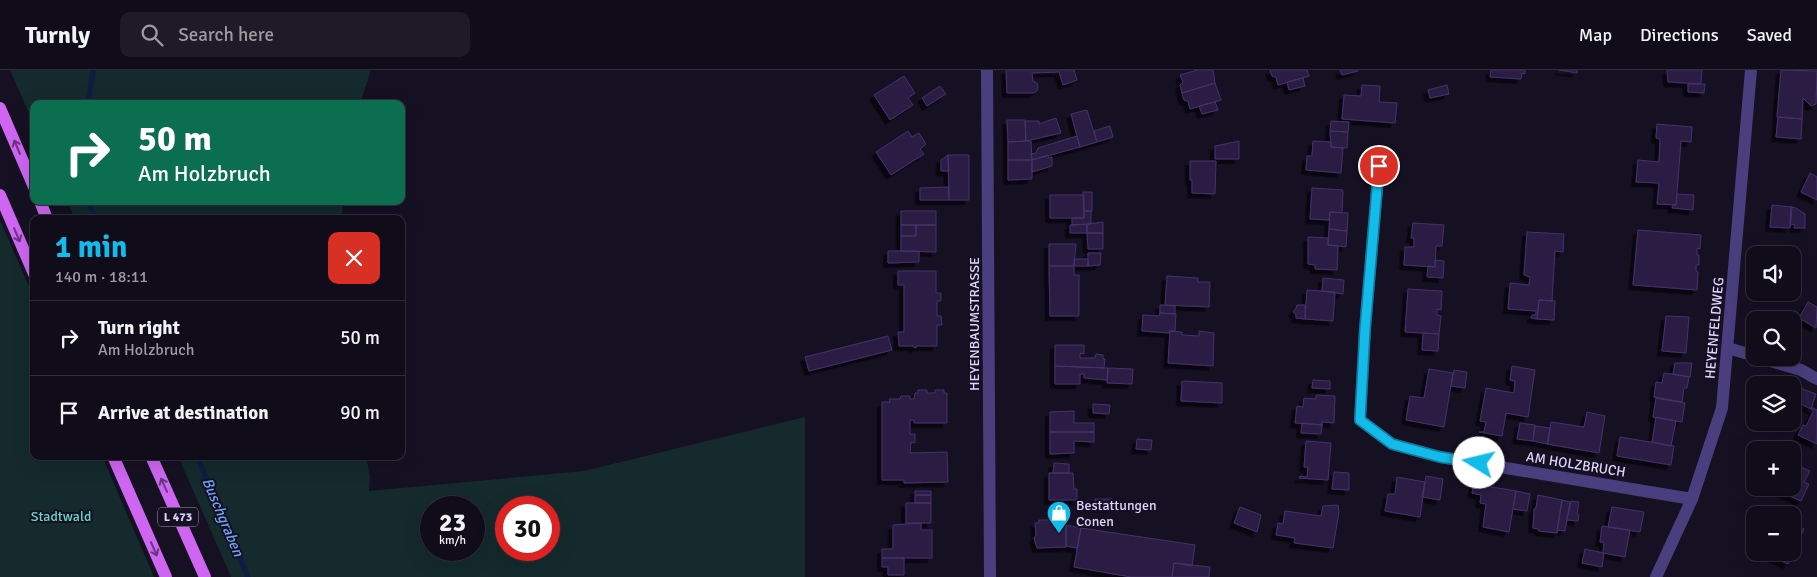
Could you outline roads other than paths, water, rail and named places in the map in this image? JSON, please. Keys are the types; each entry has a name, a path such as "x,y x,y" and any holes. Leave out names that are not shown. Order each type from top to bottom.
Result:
{"main road":[{"path":"0,108 30,178"},
{"path":"0,196 30,265"},
{"name":"L 473","path":"115,460 166,577"},
{"name":"L 473","path":"153,460 205,577"}],"street":[{"name":"HEYENBAUMSTRASSE","path":"987,70 990,577"},
{"name":"HEYENFELDWEG","path":"1656,577 1692,498 1722,408 1751,70"},
{"name":"AM HOLZBRUCH","path":"1379,166 1365,329 1360,420 1392,444 1440,457 1692,498"},
{"path":"1728,348 1746,353"},
{"path":"1787,366 1801,370 1817,379"}],"waterway":[{"name":"Buschgraben","path":"89,100 93,70"},
{"name":"Buschgraben","path":"90,205 93,215"},
{"name":"Buschgraben","path":"199,460 248,577"}],"place":[{"name":"Bestattungen Conen","path":"1059,534"}],"park label":[{"name":"Stadtwald","path":"61,516"}]}
